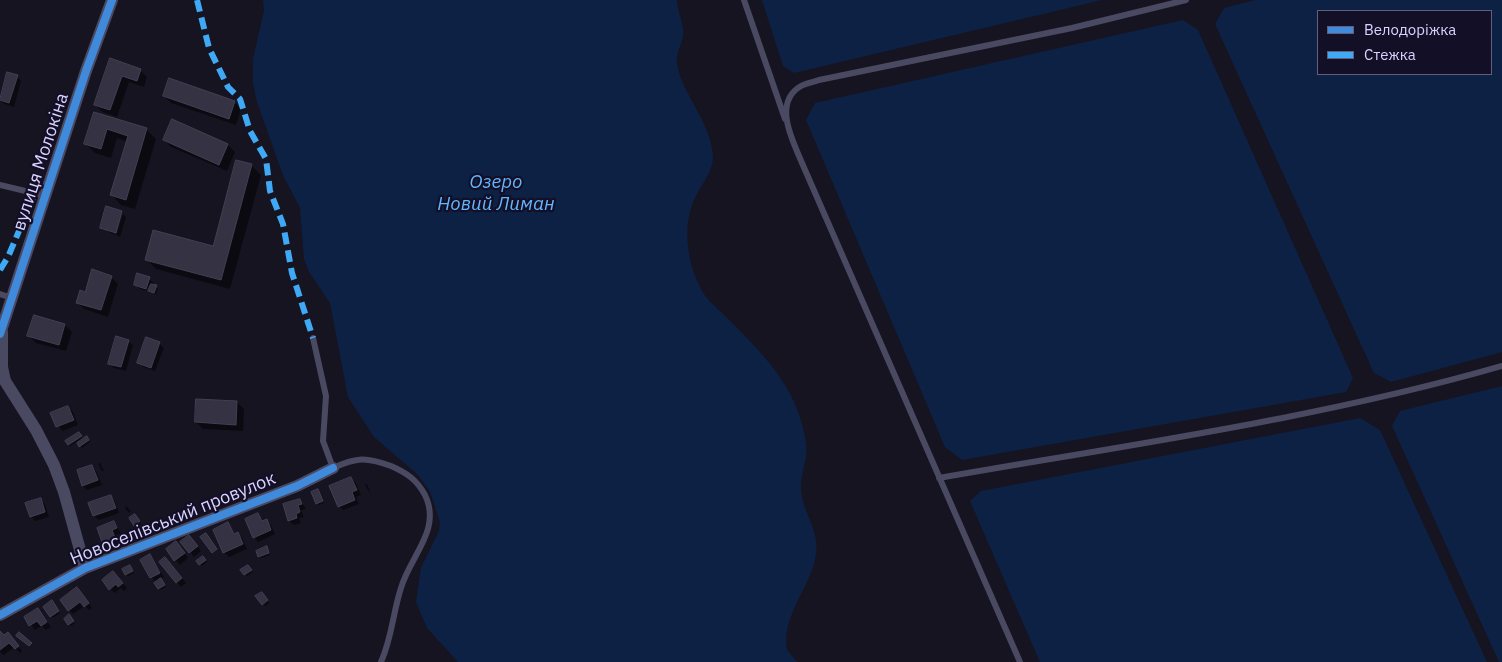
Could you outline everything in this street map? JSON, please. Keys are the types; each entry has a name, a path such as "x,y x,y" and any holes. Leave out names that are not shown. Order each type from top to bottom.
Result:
{"street":[{"name":"вулиця Молокіна","path":"85,568 64,492 54,465 36,430 5,381 2,368 1,333 83,79 112,0"},
{"name":"Новоселівський провулок","path":"0,615 85,568 288,490 333,468"}],"lane":[{"path":"744,0 785,120 1020,662"},
{"path":"785,120 789,100 799,87 820,80 1072,28 1186,0"},
{"path":"0,185 46,196"},
{"path":"0,294 13,298"},
{"path":"313,338 326,396 323,441 333,468 357,458 387,465 416,481 429,505 430,519 428,532 404,579 381,662"},
{"path":"939,478 1237,426 1436,385 1502,366"}],"water":[{"name":"Озеро Новий Лиман","path":"263,0 677,0 683,35 677,65 683,83 709,135 713,157 710,172 697,194 689,216 688,240 691,263 705,295 754,345 786,386 801,419 805,437 806,459 801,489 804,505 817,545 809,578 788,625 786,637 787,650 797,662 458,662 427,628 416,602 421,568 439,531 440,523 429,490 417,474 374,437 348,397 330,303 309,272 304,259 300,208 283,175 257,102 253,84 253,59 264,11"},
{"path":"762,0 1102,0 794,73 783,66"},
{"path":"1255,0 1502,0 1502,352 1391,382 1374,373 1215,24 1224,8"},
{"path":"1183,20 1198,30 1353,378 1346,392 962,460 945,447 806,120 815,103"},
{"path":"1502,386 1502,662 1499,662 1392,426 1400,411"},
{"path":"1360,418 1380,430 1487,662 1040,662 970,501 981,491"}],"building":[{"path":"110,58 141,69 137,81 122,76 110,110 94,105"},
{"path":"7,72 18,75 9,103 0,100"},
{"path":"169,78 235,101 229,119 163,96"},
{"path":"94,112 147,128 126,200 110,195 128,136 107,129 101,149 84,144"},
{"path":"172,119 228,144 219,165 163,140"},
{"path":"236,160 252,164 221,280 145,260 153,230 213,246"},
{"path":"106,206 122,211 116,233 100,228"},
{"path":"92,269 112,276 101,310 76,303 80,290 85,292"},
{"path":"137,273 150,277 146,289 134,285"},
{"path":"151,284 157,285 154,293 148,291"},
{"path":"34,315 65,324 59,345 27,336"},
{"path":"116,336 129,340 121,367 108,364"},
{"path":"146,337 160,342 151,368 137,363"},
{"path":"196,399 237,401 236,425 195,422"},
{"path":"68,406 74,420 56,427 50,413"},
{"path":"79,432 82,436 68,445 65,441"},
{"path":"87,436 89,440 79,447 77,443"},
{"path":"92,465 98,480 82,486 77,470"},
{"path":"351,477 357,490 352,492 355,500 338,507 329,486"},
{"path":"318,489 323,501 316,504 311,492"},
{"path":"111,495 116,508 93,516 88,503"},
{"path":"41,498 45,512 30,517 25,503"},
{"path":"300,499 302,504 298,505 300,512 296,514 297,518 288,521 283,504"},
{"path":"258,513 262,521 267,519 271,530 253,538 245,519"},
{"path":"135,514 140,521 134,526 129,518"},
{"path":"114,521 117,528 112,530 116,540 103,545 97,528"},
{"path":"228,522 234,534 238,532 243,544 223,553 213,530"},
{"path":"206,533 217,549 212,553 200,537"},
{"path":"189,535 198,546 189,553 180,542"},
{"path":"176,541 185,553 174,561 166,549"},
{"path":"267,546 269,553 258,557 256,551"},
{"path":"150,554 160,573 150,578 140,560"},
{"path":"203,556 206,560 199,565 196,561"},
{"path":"165,557 182,578 176,583 159,562"},
{"path":"130,565 133,571 125,575 122,569"},
{"path":"248,565 252,570 244,575 240,570"},
{"path":"113,571 123,583 118,587 116,584 109,590 102,580"},
{"path":"161,578 165,585 158,589 154,583"},
{"path":"77,587 89,603 84,607 80,602 68,611 60,600"},
{"path":"262,592 268,600 262,605 255,596"},
{"path":"52,600 59,611 50,617 43,607"},
{"path":"38,608 47,622 41,626 37,621 29,626 24,617"},
{"path":"69,614 74,621 68,625 64,619"},
{"path":"0,631 4,635 8,632 19,646 15,649 9,643 0,650"},
{"path":"19,632 32,643 29,646 16,636"}],"marked path":[{"path":"197,0 209,48 228,87 240,99 250,131 266,159 270,191 283,224 292,273 313,338"},
{"path":"0,270 8,257 35,193"}],"cycle path":[{"path":"0,334 86,71 112,0"},
{"path":"0,615 85,568 297,486 333,468"}]}
